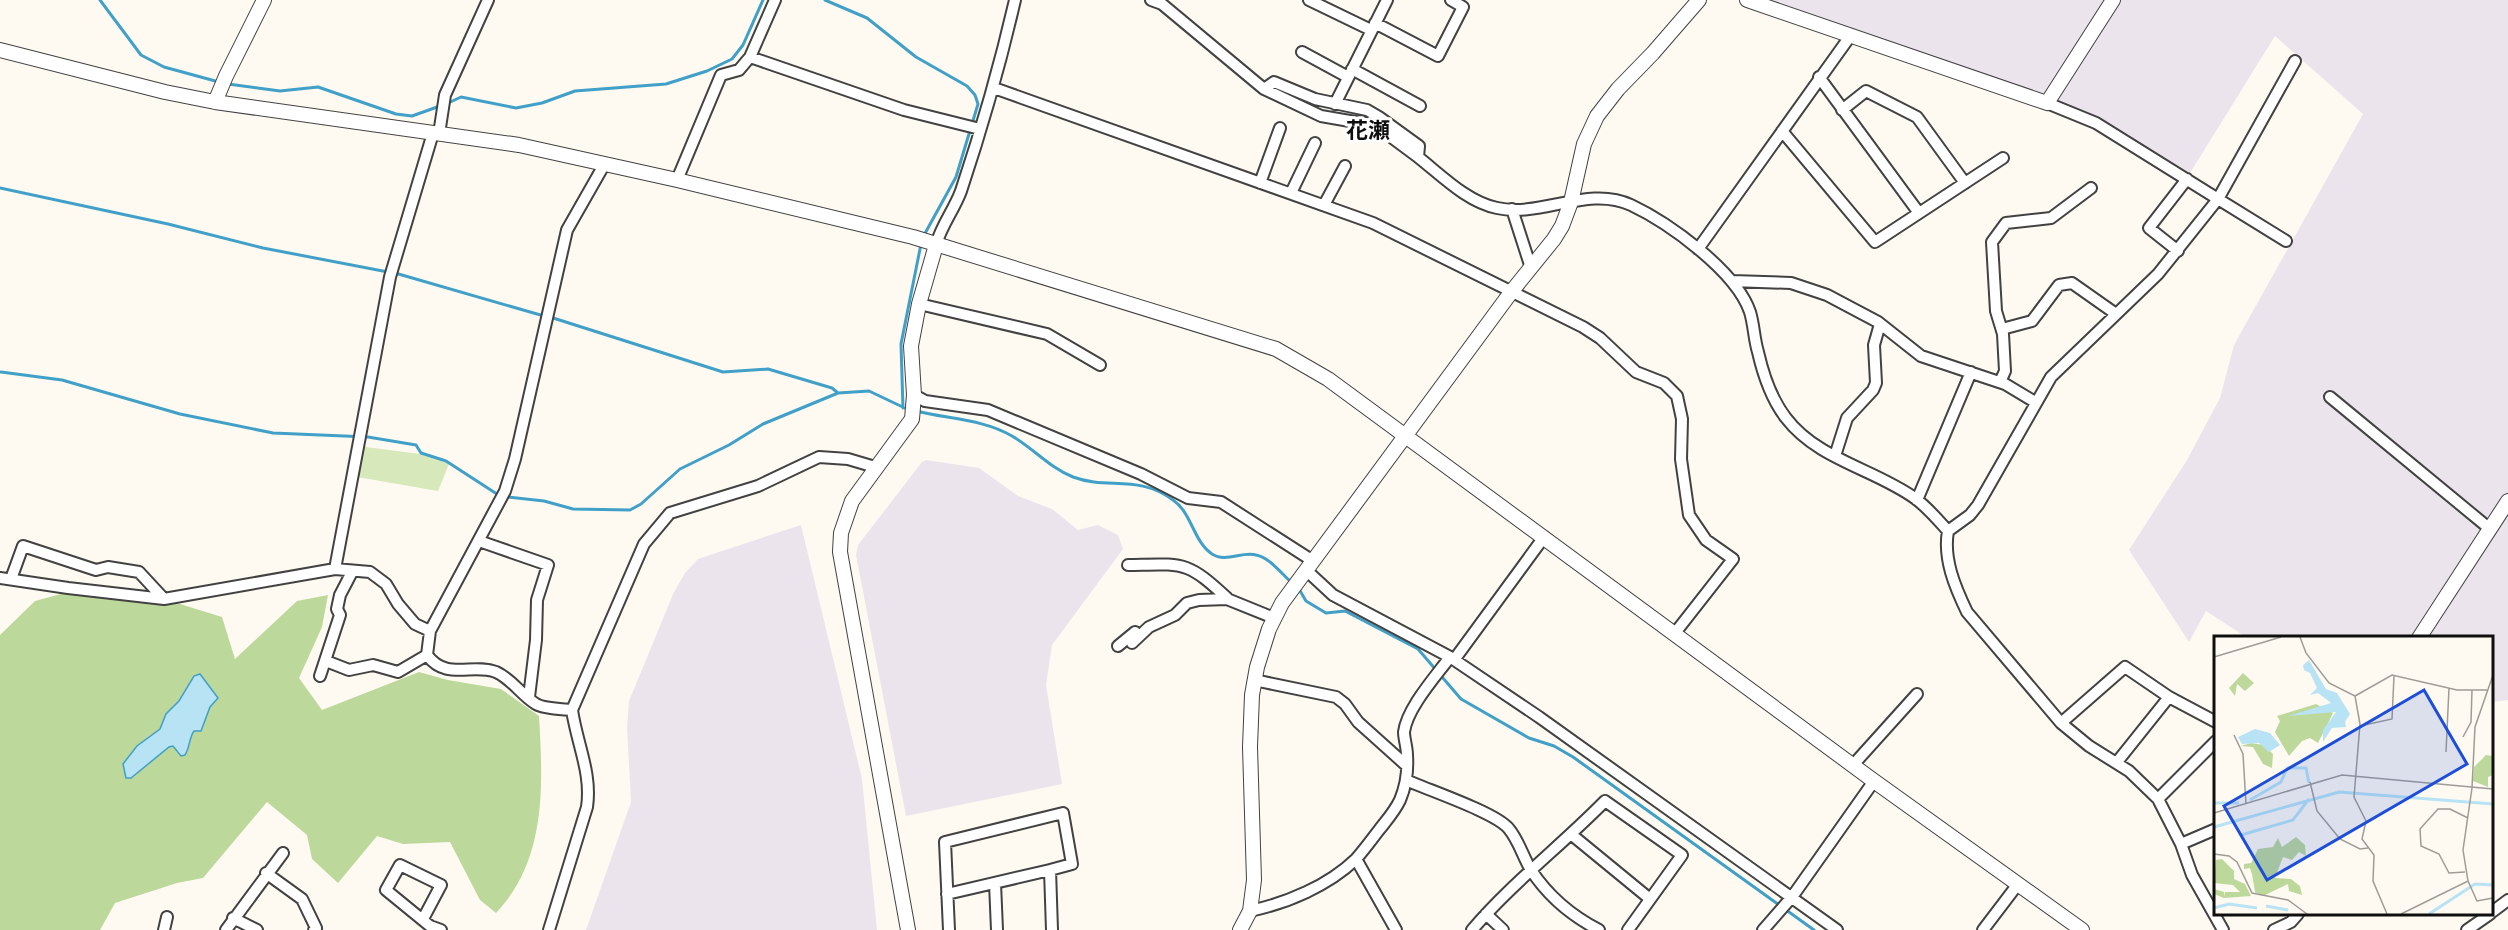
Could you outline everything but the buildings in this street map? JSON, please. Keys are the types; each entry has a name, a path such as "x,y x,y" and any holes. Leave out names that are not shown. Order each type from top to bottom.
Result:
{"street":[{"path":"220,89 264,0"},
{"path":"335,569 390,277 436,133 444,95 488,0"},
{"path":"677,180 721,75 739,70 750,57 775,0"},
{"path":"913,407 911,346 932,244 960,195 993,88 1015,0"},
{"path":"1151,0 1162,4 1264,89 1321,116 1367,124 1387,134 1472,198 1499,209 1533,209 1605,198 1628,204 1649,215 1698,249 1732,281 1750,312 1767,383 1786,418 1818,447 1917,500 1948,531"},
{"path":"1309,0 1324,4 1438,56 1463,7 1451,0"},
{"path":"1335,104 1387,0"},
{"path":"1240,930 1250,911 1254,880 1250,747 1254,680 1274,618 1302,575 1562,226 1571,202 1578,162 1597,116 1618,89 1653,54 1699,0"},
{"path":"1747,0 2047,103 2096,123 2286,241"},
{"path":"2047,103 2113,0"},
{"path":"1698,249 1851,35"},
{"path":"0,50 165,92 220,89 436,133 519,145 677,180 913,237 1275,349 1299,360 1328,379 1406,435 1874,781 2082,930"},
{"path":"1302,52 1420,105"},
{"path":"750,57 904,110 981,129"},
{"path":"2210,894 2192,875 2181,844 2158,798 2117,762 2089,746 2061,723 1967,612 1950,569 1946,546 1948,531 1970,515 1978,505 2051,377 2158,274 2218,199 2295,61"},
{"path":"1819,77 1919,213"},
{"path":"1264,89 1274,82 1335,104 1367,111 1419,146 1418,156"},
{"path":"993,88 1373,223 1512,291 1600,338 1630,368 1664,383 1677,396 1682,419 1681,459 1689,515 1706,540 1732,559 1675,633"},
{"path":"1842,110 1866,91 1917,117 1965,183"},
{"path":"1260,183 1280,128"},
{"path":"1782,131 1875,242 2003,158"},
{"path":"1291,194 1315,143"},
{"path":"572,710 536,705 507,678 494,671 445,669 434,664 427,655 430,631 505,491 515,459 567,230 604,165"},
{"path":"1324,206 1345,166"},
{"path":"2178,251 2149,228 2187,179"},
{"path":"2000,382 2005,371 2002,329 1996,311 1990,254 1992,242 2006,223 2051,218 2091,188"},
{"path":"1512,209 1531,268"},
{"path":"1732,281 1791,283 1827,295 1880,324 1921,356 2000,382 2035,402"},
{"path":"2002,329 2032,321 2059,285 2065,283 2072,283 2116,314"},
{"path":"919,304 1047,334 1100,365"},
{"path":"1835,456 1847,418 1873,390 1876,383 1874,345 1880,324"},
{"path":"1917,500 1971,372"},
{"path":"2330,397 2490,530"},
{"path":"908,930 840,552 841,533 852,501 913,407 925,401 988,411 1141,474 1188,498 1221,502 1302,575 1333,595 1452,659 1539,717 1790,900 1837,930"},
{"path":"549,930 587,807 589,791 586,764 576,736 572,710 644,544 670,513 758,486 819,458 848,459 875,467"},
{"path":"2420,636 2508,501"},
{"path":"1250,911 1268,907 1313,889 1356,859 1393,812 1400,800 1406,780 1404,732 1408,722 1427,688 1452,659 1544,537"},
{"path":"479,541 548,565 537,600 536,640 529,698"},
{"path":"164,599 139,572 108,567 96,570 22,546 6,578 164,599 335,569 370,572 387,584 398,604 416,624 430,631"},
{"path":"1128,565 1179,564 1189,567 1204,576 1227,599"},
{"path":"320,676 340,615 337,609 340,596 352,572"},
{"path":"1118,646 1140,629 1175,615 1188,603 1214,597 1227,599 1274,618"},
{"path":"1132,643 1149,627"},
{"path":"326,661 349,670 373,665 398,672 427,655"},
{"path":"2061,723 2125,668 2169,698 2214,721"},
{"path":"1254,680 1336,697 1345,704 1358,723 1407,765"},
{"path":"1853,765 1917,694"},
{"path":"2117,762 2169,698"},
{"path":"2158,798 2214,743"},
{"path":"1406,780 1480,812 1509,828 1531,870 1567,910 1599,930"},
{"path":"1763,930 1790,900 1874,781"},
{"path":"1472,930 1531,870 1572,835 1605,801 1682,855 1628,930"},
{"path":"947,894 1072,864 1063,813 945,842 947,894 949,930"},
{"path":"2181,844 2214,830"},
{"path":"1572,835 1650,899"},
{"path":"226,930 266,873 283,854"},
{"path":"1356,859 1396,930"},
{"path":"400,865 441,885 430,926 386,890 400,865"},
{"path":"1050,870 1052,930"},
{"path":"266,873 302,900 316,928 314,930"},
{"path":"996,883 997,930"},
{"path":"1983,930 2018,884"},
{"path":"2493,911 2508,900"},
{"path":"1486,914 1503,930"},
{"path":"2218,915 2223,930"},
{"path":"2274,930 2291,922 2297,915"},
{"path":"2467,930 2488,915"},
{"path":"164,930 167,917"},
{"path":"233,918 257,930"}],"shaded area":[{"path":"1763,0 2508,0 2508,700 2493,702 2493,636 2244,636 2206,611 2189,642 2129,550 2187,460 2220,398 2234,345 2363,114 2275,36 2190,173 2101,120 2063,103"},
{"path":"926,460 979,468 1018,496 1052,509 1078,530 1098,525 1118,535 1123,549 1052,645 1046,685 1062,784 906,816 856,555 858,545 922,462"},
{"path":"801,525 862,779 877,930 586,930 631,802 627,727 629,701 674,592 685,573 698,559"}],"green space":[{"path":"362,448 420,454 449,464 438,491 357,477"},
{"path":"79,589 164,599 222,617 235,659 297,601 328,595 322,627 299,678 322,710 419,672 448,680 501,689 539,716 541,794 538,820 525,869 513,892 496,913 480,900 450,842 403,844 377,836 338,883 312,859 307,835 267,802 203,878 177,883 115,903 100,930 0,930 0,635 35,601"}],"water":[{"path":"200,674 218,698 210,707 201,731 194,731 192,734 185,755 181,756 173,746 169,747 131,778 126,778 123,764 137,746 160,729 166,714 179,701 194,676"}],"waterway":[{"path":"100,0 141,55 164,67 219,82"},
{"path":"446,104 461,97 516,108 542,103 575,91 666,84 707,71 732,59 743,45 763,0"},
{"path":"825,0 867,18 916,57 967,86 975,95 978,104 956,177 923,237"},
{"path":"228,84 280,91 318,87 396,114 412,116 440,106"},
{"path":"0,188 168,224 263,248 388,272"},
{"path":"903,408 901,344 921,244"},
{"path":"395,273 544,316"},
{"path":"550,317 723,372 768,369 832,388 838,393"},
{"path":"1,372 62,380 180,414 273,433 368,437 416,445 421,453 446,461 500,496 544,501 573,509 630,510 641,504 680,469 729,445 763,424 838,393 869,391 909,410"},
{"path":"916,411 1001,430 1073,477 1086,481 1148,487 1160,492 1179,506 1201,542 1212,554 1223,557 1245,554 1261,556 1292,583"},
{"path":"1299,589 1306,601 1326,613 1345,611 1418,649 1461,699 1529,738 1554,746 1573,757 1814,930"}],"district":[{"name":"花瀬","path":"1368,130"}]}
